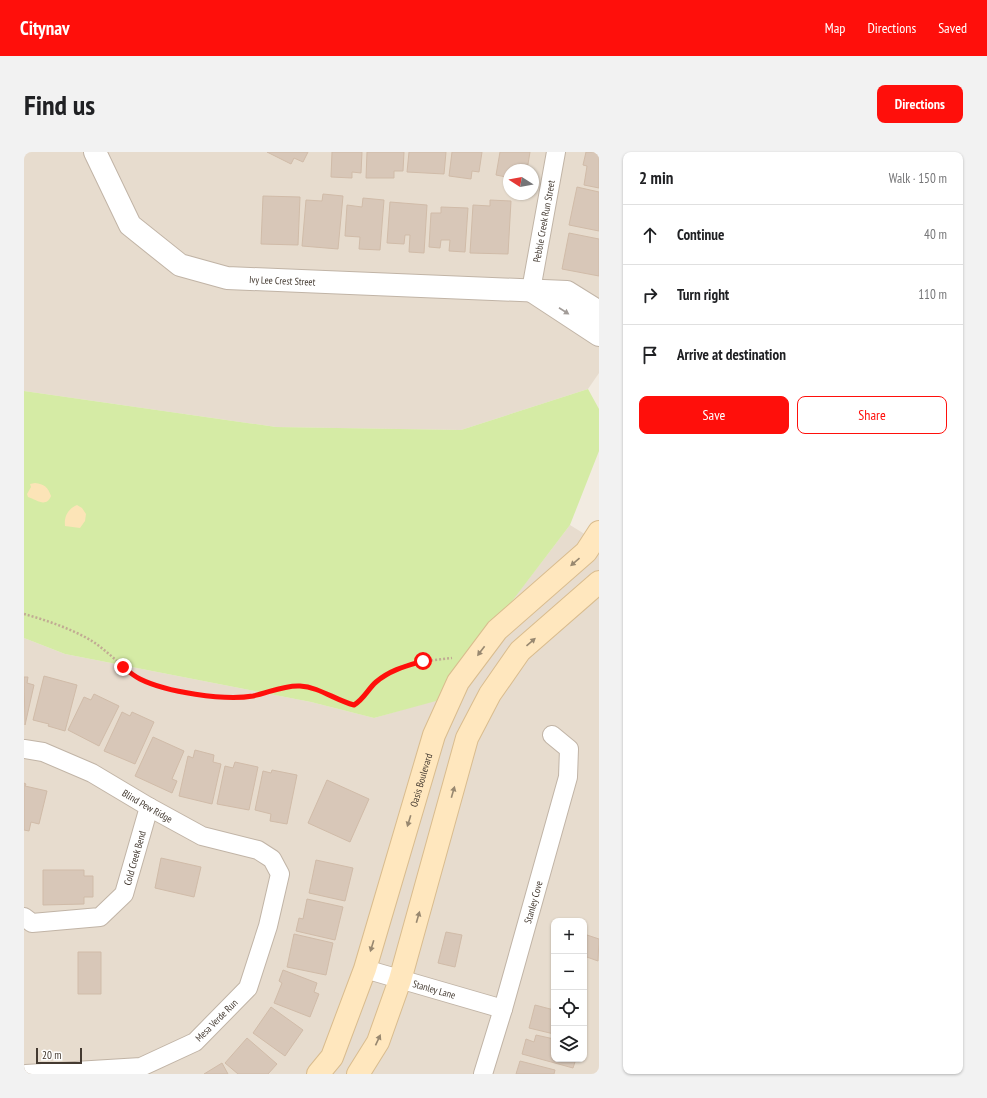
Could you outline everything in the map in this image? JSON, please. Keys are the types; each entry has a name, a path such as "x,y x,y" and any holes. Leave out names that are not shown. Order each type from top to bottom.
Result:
{"main road":[{"name":"Oasis Boulevard","path":"318,1074 332,1057 365,969 434,735 458,682 497,630 586,552 599,532"},
{"path":"358,1074 378,1042 400,980 468,738 490,694 520,652 599,582"}],"street":[{"name":"Ivy Lee Crest Street","path":"95,152 130,225 180,265 227,278 567,292 599,312"},
{"name":"Pebble Creek Run Street","path":"531,290 556,152"},
{"path":"531,290 599,335"},
{"name":"Stanley Cove","path":"483,1074 503,1009 568,777 569,749 552,735"},
{"name":"Blind Pew Ridge","path":"24,749 43,752 92,773 202,836 258,850 272,859"},
{"name":"Cold Creek Bend","path":"24,917 32,923 100,918 124,894 149,807"},
{"name":"Mesa Verde Run","path":"26,1074 140,1067 195,1042 248,988 268,926 280,874 272,859"},
{"name":"Stanley Lane","path":"365,969 503,1009"}],"path":[{"path":"24,614 37,617 91,641 138,679 159,687 214,696 238,698 268,693 286,687 300,686 314,688 345,703 354,705 376,682 389,672 423,661 457,657"}],"shaded area":[{"path":"24,152 599,152 599,373 588,389 461,430 276,427 24,391"},
{"path":"570,525 599,543 599,1074 24,1074 24,638 65,654 311,702 374,718 436,700"}],"green space":[{"path":"588,389 599,409 599,451 570,525 436,701 374,718 311,702 65,654 24,638 24,391 276,427 461,430"}],"sand":[{"path":"30,484 41,484 47,488 51,496 47,502 41,502 28,497 27,494 31,487"},
{"path":"77,505 82,508 86,514 85,521 80,528 65,526 67,513"}],"building":[{"path":"267,152 308,152 303,162 294,158 291,164"},
{"path":"332,152 362,152 361,173 352,172 352,178 331,177"},
{"path":"367,152 404,152 403,171 394,171 394,178 366,178"},
{"path":"409,152 446,152 444,174 407,172"},
{"path":"452,152 482,152 479,172 472,171 471,179 449,176"},
{"path":"500,152 530,152 528,164 503,164 503,176 496,175"},
{"path":"586,152 599,152 599,188 584,185 587,166 583,165"},
{"path":"577,187 599,192 599,231 569,225"},
{"path":"323,194 343,196 338,249 302,246 306,200 322,201"},
{"path":"263,196 300,197 298,245 261,244"},
{"path":"363,198 384,200 380,250 359,249 360,237 345,236 347,205 362,207"},
{"path":"490,200 511,201 508,254 470,253 473,205 490,206"},
{"path":"390,202 427,205 424,253 409,252 410,235 405,235 404,244 387,243"},
{"path":"441,207 468,208 465,252 449,251 450,240 441,240 440,248 429,247 431,213 441,213"},
{"path":"569,233 599,239 599,276 562,269"},
{"path":"44,676 77,685 65,731 48,726 49,724 33,720"},
{"path":"24,677 28,677 27,683 34,685 25,725"},
{"path":"94,694 119,706 99,746 68,730 84,697 91,700"},
{"path":"122,712 130,716 132,712 154,722 135,764 104,751"},
{"path":"153,737 184,751 172,779 177,781 172,793 135,776"},
{"path":"195,750 214,755 213,762 221,764 212,804 179,796 188,756 193,758"},
{"path":"235,762 258,767 249,810 217,804 225,766 233,768"},
{"path":"272,770 297,775 287,824 270,821 271,814 255,810 263,771 271,773"},
{"path":"327,780 369,799 350,842 308,823"},
{"path":"24,783 26,784 25,786 47,791 39,824 31,822 29,831 24,830"},
{"path":"161,858 201,867 194,897 155,888"},
{"path":"316,860 353,868 345,901 309,893"},
{"path":"43,870 84,870 84,876 93,876 93,897 84,897 84,904 43,905"},
{"path":"307,899 343,907 335,940 296,931 299,918 303,919"},
{"path":"446,932 462,935 455,967 438,963"},
{"path":"294,934 333,943 326,975 287,967"},
{"path":"587,935 599,939 598,961 587,957"},
{"path":"78,952 101,952 101,994 78,994"},
{"path":"283,970 317,983 314,992 319,994 310,1017 274,1003 282,983 279,981"},
{"path":"535,1005 551,1009 551,1033 529,1028"},
{"path":"271,1007 303,1030 285,1056 253,1033"},
{"path":"536,1035 551,1038 551,1062 522,1054 526,1039 534,1042"},
{"path":"247,1038 277,1064 268,1074 238,1074 225,1063"},
{"path":"520,1061 555,1070 554,1074 516,1074"},
{"path":"551,1062 575,1062 573,1068"},
{"path":"222,1063 228,1074 204,1074"}],"route":[{"path":"123,667 138,679 159,687 183,692 238,698 268,693 286,687 300,686 314,688 345,703 354,705 365,696 376,682 389,672 423,661"}]}
